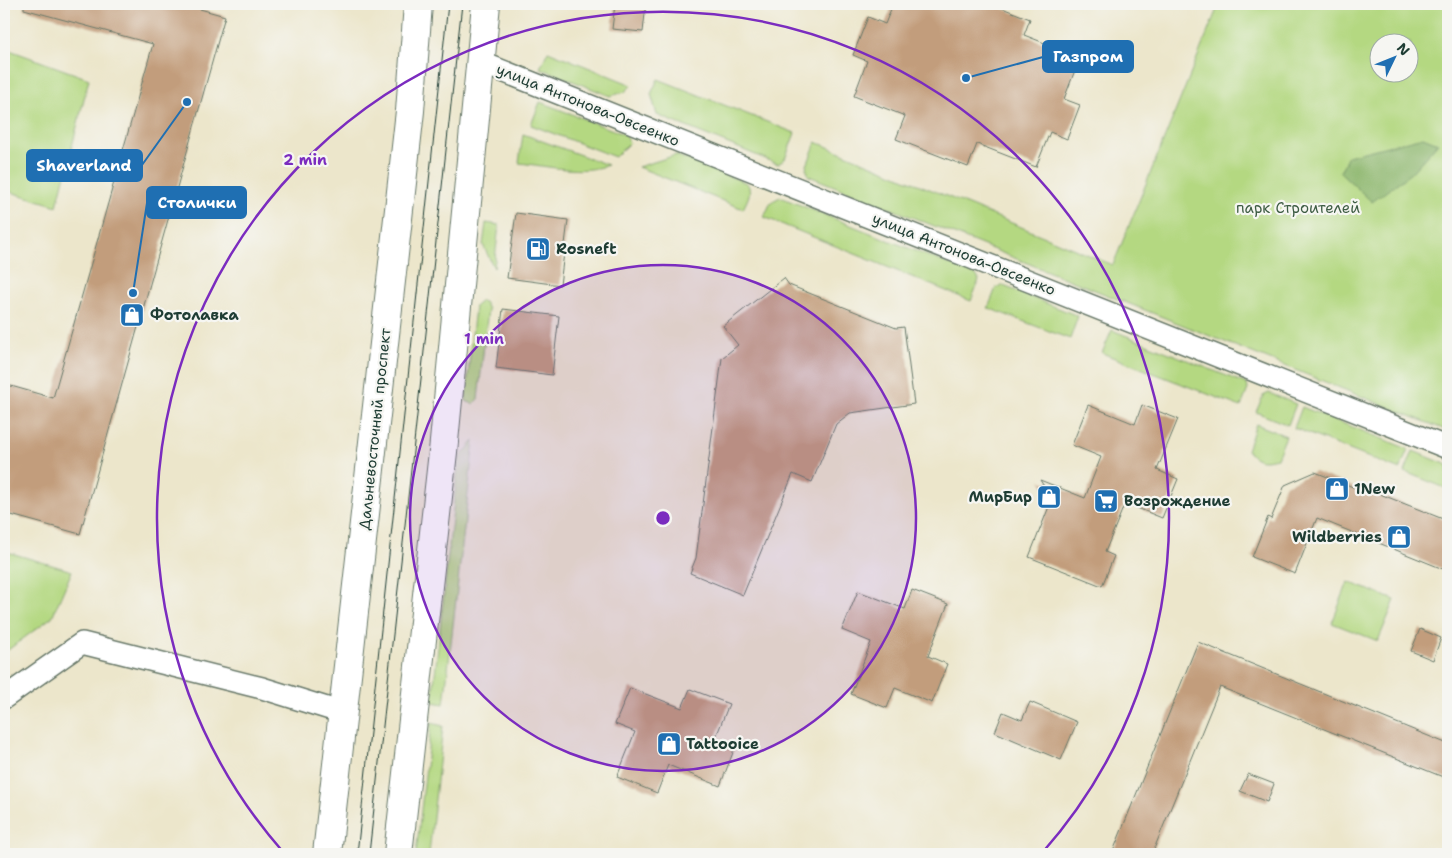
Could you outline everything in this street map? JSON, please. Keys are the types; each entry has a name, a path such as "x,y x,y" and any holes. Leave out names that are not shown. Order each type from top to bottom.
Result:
{"main road":[{"name":"Дальневосточный проспект","path":"327,854 410,111 418,4"},
{"path":"398,854 444,452 486,4"}],"street":[{"name":"улица Антонова-Овсеенко","path":"480,62 1448,448"},
{"path":"4,698 82,644 277,692 344,713"}],"green space":[{"name":"парк Строителей","path":"1219,4 1448,4 1448,431 809,176 806,168 816,142 1113,265"},
{"path":"4,48 89,79 57,206 4,190"},
{"path":"548,51 632,85 625,92 610,96 540,68"},
{"path":"658,79 795,133 785,159 778,164 657,115 651,94"},
{"path":"540,102 626,135 629,143 615,157 531,125"},
{"path":"523,134 608,165 576,170 519,163"},
{"path":"1423,137 1438,143 1411,173 1372,202 1340,172 1348,156"},
{"path":"676,155 747,183 749,193 743,209 638,167"},
{"path":"780,197 976,275 979,280 971,301 764,217 771,202"},
{"path":"486,223 499,225 494,268 483,245"},
{"path":"1001,285 1078,316 1070,339 988,308 996,288"},
{"path":"481,301 484,302 488,309 478,399 473,404 466,401 466,396 475,306"},
{"path":"1112,330 1247,384 1248,389 1241,407 1102,353"},
{"path":"1269,393 1296,404 1288,425 1256,412 1263,396"},
{"path":"1302,407 1408,449 1400,470 1294,428"},
{"path":"1256,424 1286,436 1277,458 1260,460 1247,450"},
{"path":"474,441 444,704 432,702 458,464 462,455"},
{"path":"1413,451 1448,465 1448,489 1405,472"},
{"path":"4,551 72,571 52,617 4,653"},
{"path":"1348,582 1395,600 1378,641 1332,623"},
{"path":"431,723 443,726 429,854 416,854"}],"building":[{"path":"24,4 182,4 225,16 80,534 4,513 4,384 53,398 153,44 24,9"},
{"path":"615,4 646,4 643,32 612,29"},
{"path":"893,4 992,4 1030,19 1024,35 1080,57 1064,99 1080,105 1067,139 1050,132 1036,167 977,144 968,167 896,139 905,116 854,96 867,61 853,55 868,17 885,24"},
{"name":"Rosneft","path":"516,213 568,220 560,285 507,278"},
{"path":"784,278 789,285 896,328 904,327 914,404 850,413 836,424 812,482 793,474 743,595 690,573 696,558 722,358 738,345 723,326"},
{"path":"503,309 559,316 552,375 496,368"},
{"path":"1088,405 1135,424 1142,405 1178,419 1157,470 1178,479 1162,518 1125,503 1105,552 1114,556 1102,586 1029,557 1052,499 1040,480 1085,498 1101,457 1072,445"},
{"path":"1315,472 1358,489 1360,486 1448,521 1448,571 1317,518 1295,574 1252,557 1268,517 1271,519 1285,485"},
{"path":"912,590 948,604 928,656 947,664 932,703 895,688 887,708 851,694 871,642 842,630 858,591 905,609"},
{"path":"1420,629 1441,638 1433,660 1411,651"},
{"path":"1198,642 1448,744 1448,779 1220,687 1152,854 1112,854"},
{"path":"630,688 682,708 690,689 729,704 714,742 734,750 720,786 668,765 657,793 617,777 635,732 615,724"},
{"path":"1030,702 1077,722 1061,760 995,732 1003,712 1022,720"},
{"path":"1248,774 1274,784 1267,802 1240,791"}],"tram line":[{"path":"357,854 448,4"},
{"path":"369,854 462,4"}],"place":[{"name":"Газпром","path":"966,78"},
{"name":"Shaverland","path":"187,102"},
{"name":"Rosneft","path":"538,249"},
{"name":"Столички","path":"133,293"},
{"name":"Фотолавка","path":"132,315"},
{"name":"1New","path":"1337,489"},
{"name":"МирБир","path":"1049,497"},
{"name":"Возрождение","path":"1106,501"},
{"name":"Wildberries","path":"1399,537"},
{"name":"Tattooice","path":"669,744"}]}
